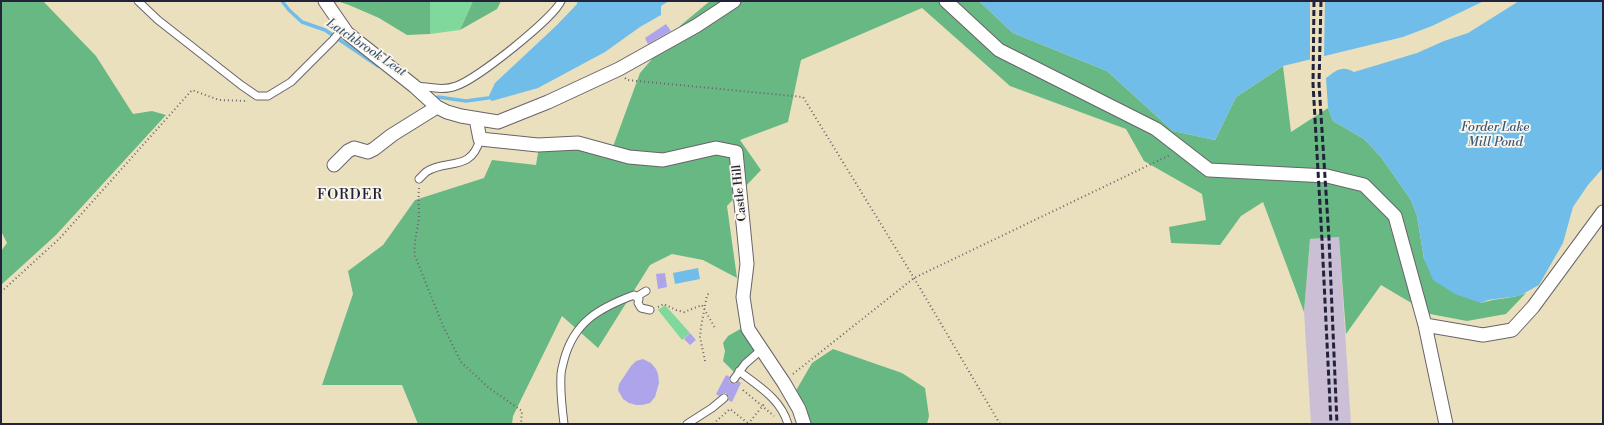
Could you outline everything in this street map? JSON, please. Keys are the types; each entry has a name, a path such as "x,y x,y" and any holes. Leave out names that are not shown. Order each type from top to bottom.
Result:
{"street":[{"path":"325,1 338,34 347,33 414,86 437,107 447,112 476,119 498,122 548,102 619,69 696,26 734,1"},
{"path":"946,1 1000,50 1156,129 1209,170 1327,176 1364,185 1395,216 1425,326 1446,424"},
{"path":"334,166 348,151 354,148 368,152 437,107"},
{"path":"476,119 480,139"},
{"name":"Castle Hill","path":"480,139 538,145 578,143 629,157 663,160 716,148 736,152 747,264 743,297 748,329 761,350 788,378 804,424"},
{"path":"1425,326 1483,335 1512,330 1533,307 1603,212"}],"lane":[{"path":"138,1 164,24 257,96 268,96 292,82 338,34"},
{"path":"414,86 439,88 456,86 480,73 547,18 558,7 561,1"},
{"path":"419,179 427,171 467,160 477,148 480,139"},
{"path":"564,424 560,374 574,333 591,316 617,302 634,295 636,297 646,291"},
{"path":"636,297 639,299 638,303 641,308 650,310"},
{"path":"734,379 739,371 761,350"},
{"path":"739,371 778,403 785,414 788,424"},
{"path":"687,424 712,408 724,398"}],"path":[{"path":"619,69 627,80 803,97 914,278 1000,424"},
{"path":"1,292 60,238 192,90 218,100 248,101 257,96"},
{"path":"788,378 914,278 1182,149"},
{"path":"419,179 419,216 413,246 415,256 443,326 461,362 489,388 522,411 521,424"},
{"path":"705,361 700,337 702,316 705,310 707,296 711,292"},
{"path":"650,310 654,310 664,304 684,312 702,305 715,328"},
{"path":"743,390 762,407"},
{"path":"713,424 730,409 749,424 770,396"}],"shaded area":[{"path":"1339,237 1351,424 1311,424 1304,312 1310,239"}],"green space":[{"path":"1,1 43,1 96,56 133,114 152,111 166,115 56,235 1,285 1,251 7,243 1,231"},
{"path":"325,1 430,1 430,34 407,35 379,18 349,5 340,2 326,3"},
{"path":"430,1 473,1 460,30 430,34"},
{"path":"473,1 501,1 497,9 460,30"},
{"path":"710,1 979,1 1013,33 1107,71 1173,131 1215,140 1236,97 1283,66 1291,132 1328,108 1333,121 1364,139 1381,157 1411,200 1417,216 1424,259 1481,303 1526,293 1506,314 1467,321 1430,314 1381,285 1346,334 1339,237 1310,239 1304,312 1263,202 1241,216 1220,245 1171,243 1169,227 1206,220 1202,194 1144,161 1126,129 1010,86 922,8 801,60 788,122 740,140 761,170 727,206 737,278 703,260 672,254 650,265 598,348 562,316 513,416 512,424 418,424 402,385 322,385 353,294 348,271 383,245 415,200 484,178 492,160 536,165 539,147 611,152 640,73 681,25"},
{"path":"665,305 690,333 682,340 658,310"},
{"path":"742,328 758,348 735,373 723,361 725,351 723,343 728,336"},
{"path":"833,349 902,373 925,388 929,416 927,424 809,424 794,394 812,363"}],"water":[{"path":"577,1 669,1 661,6 661,15 640,27 605,52 538,88 492,101 488,98 495,83 557,25 577,4"},
{"path":"979,1 1484,1 1432,26 1403,37 1283,66 1236,97 1215,140 1173,131 1107,71 1013,33"},
{"name":"Forder Lake Mill Pond","path":"1519,1 1603,1 1603,168 1588,185 1573,207 1563,243 1539,285 1519,296 1488,300 1481,303 1455,294 1433,280 1424,259 1417,216 1411,200 1381,157 1364,139 1333,121 1328,108 1326,78 1339,69 1346,69 1354,72 1417,53 1444,41 1468,33"},
{"path":"698,268 700,279 675,284 673,273"}],"pier":[{"path":"1310,1 1325,1 1324,58 1310,61"}],"building":[{"path":"666,24 671,31 648,44 645,38"},
{"path":"665,273 667,287 658,289 656,274"},
{"path":"690,333 696,340 690,345 684,339"},
{"path":"643,359 651,363 656,369 659,383 655,397 650,403 636,405 623,399 618,390 619,384 631,366 636,361"},
{"path":"726,375 730,377 729,381 731,383 736,384 738,381 741,383 732,402 728,400 729,397 726,393 719,396 716,394"}],"waterway":[{"name":"Latchbrook Leat","path":"282,1 302,22 325,30 378,66"},
{"name":"Latchbrook Leat","path":"438,97 466,101 488,98"}],"railway":[{"path":"1314,1 1313,84 1331,424"},
{"path":"1321,1 1319,84 1329,239 1337,424"}],"district":[{"name":"FORDER","path":"350,196"}]}
